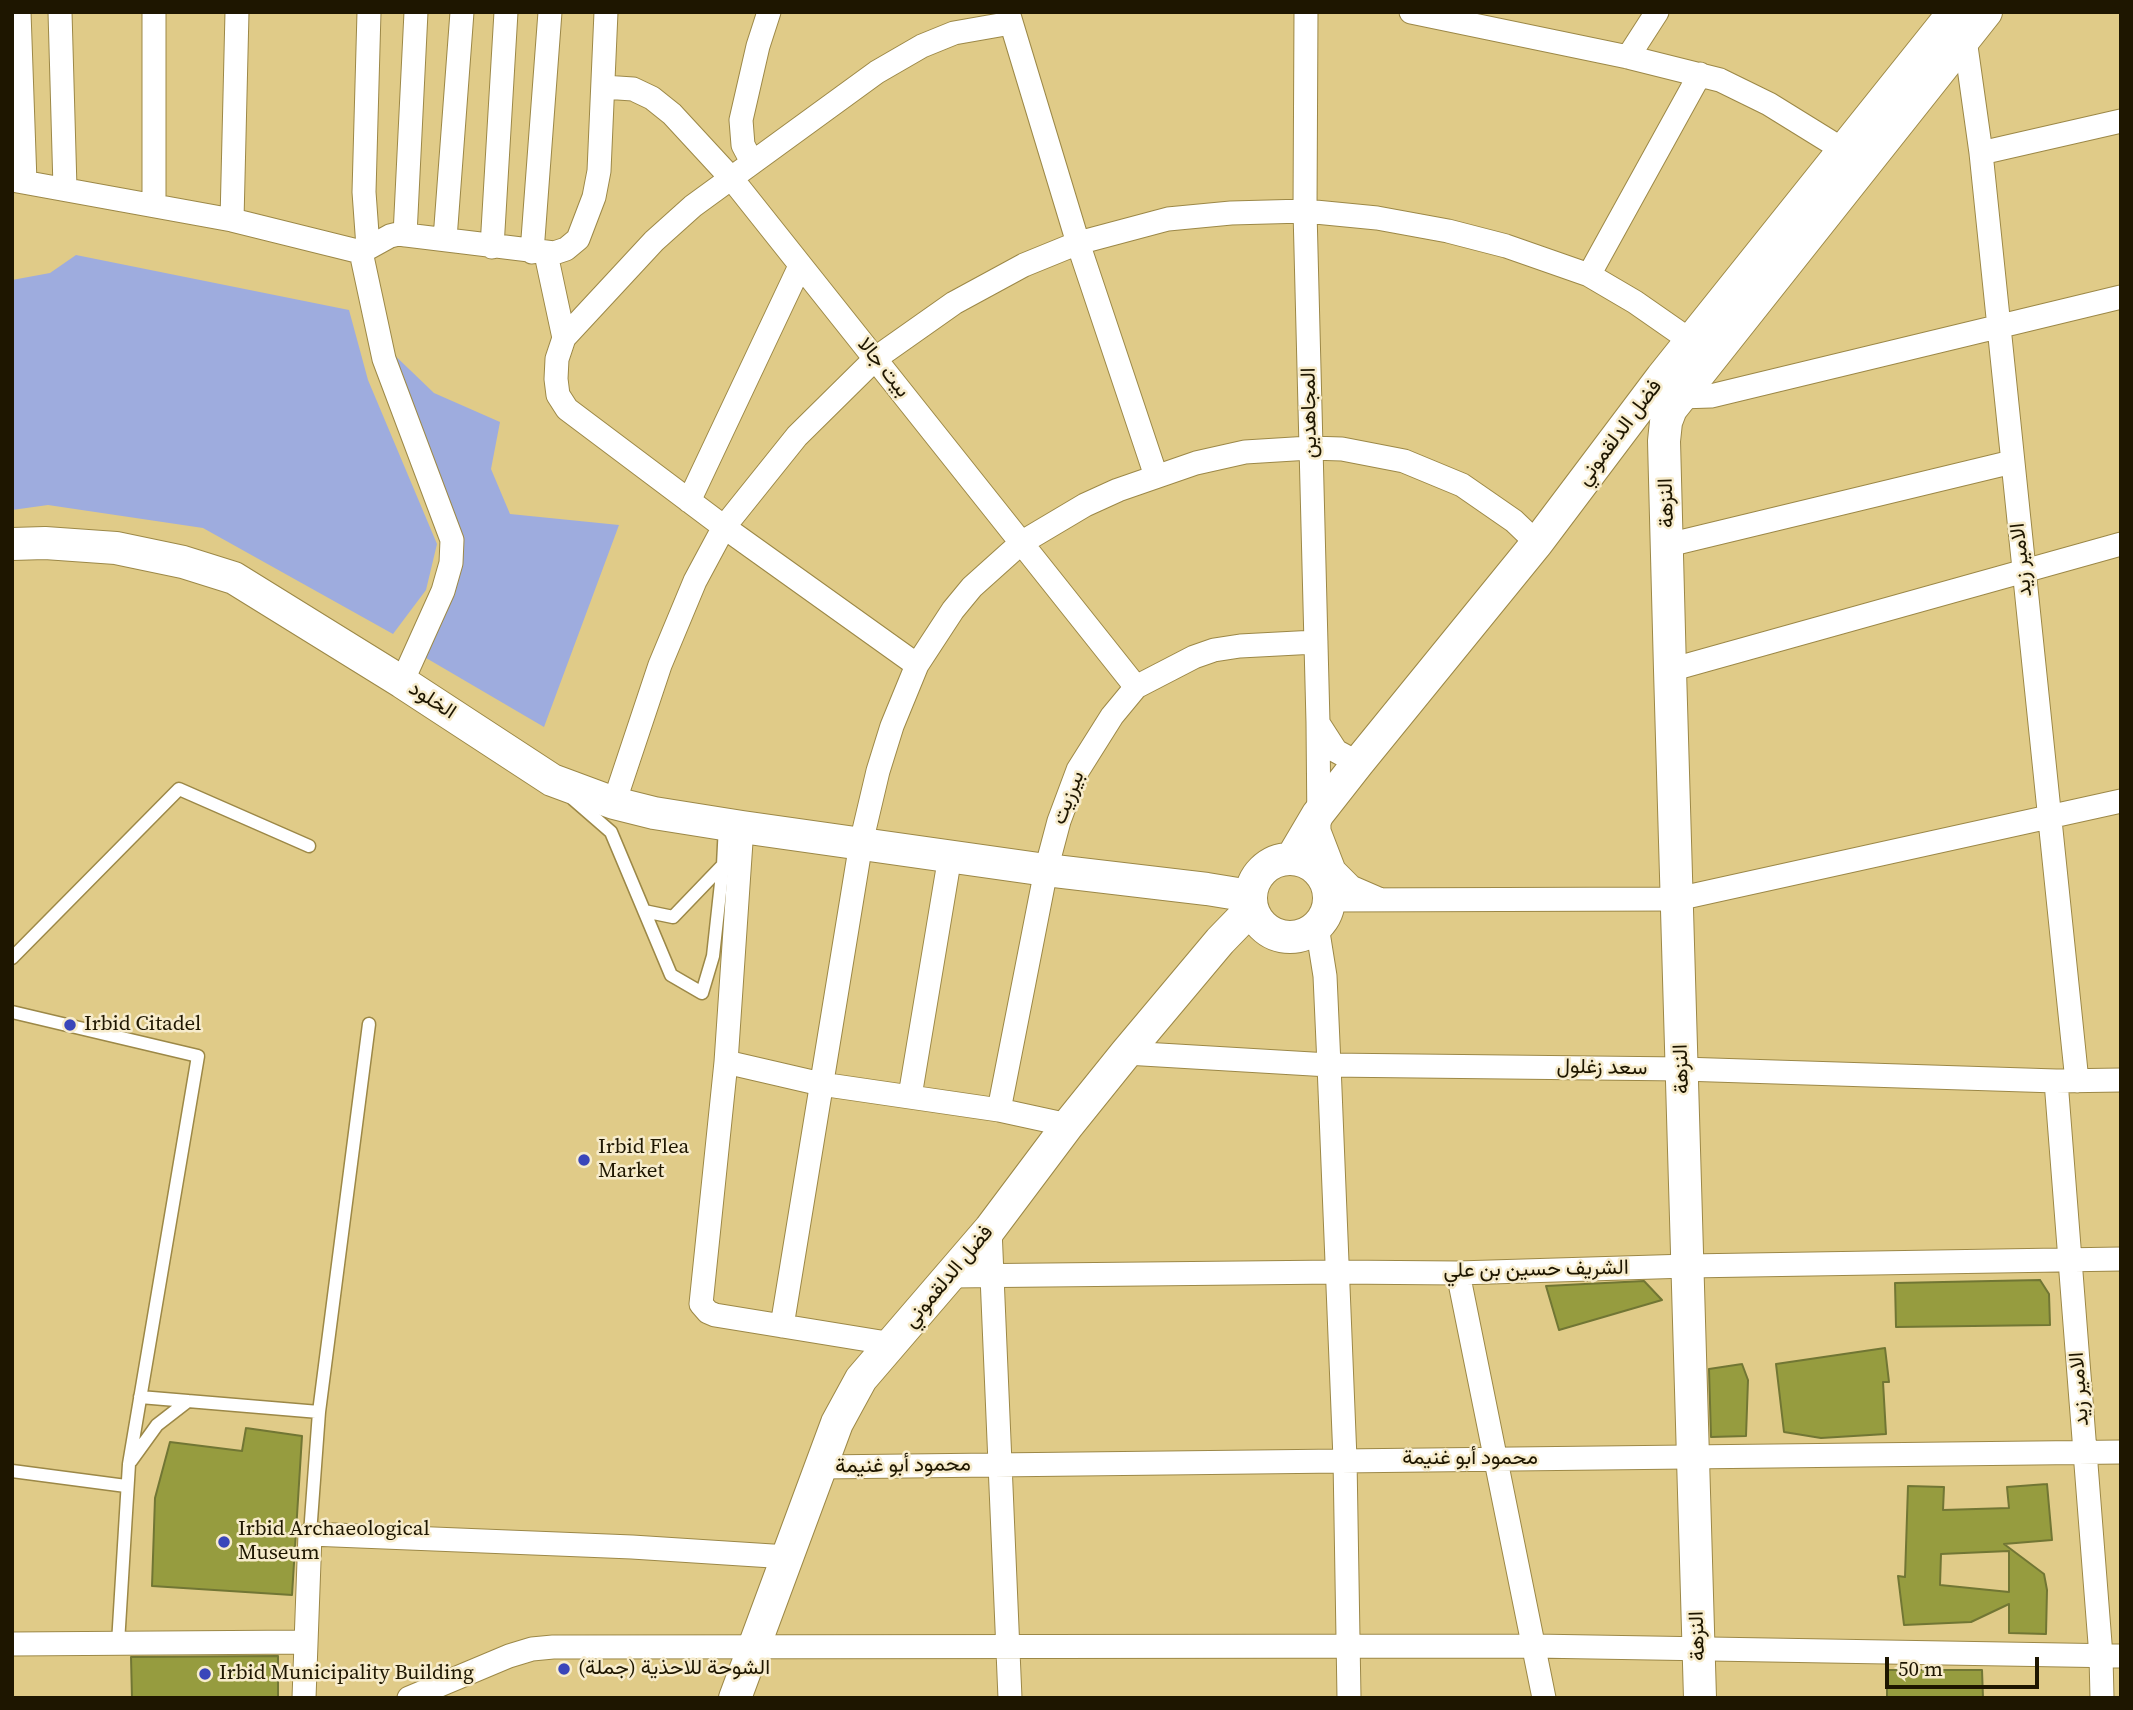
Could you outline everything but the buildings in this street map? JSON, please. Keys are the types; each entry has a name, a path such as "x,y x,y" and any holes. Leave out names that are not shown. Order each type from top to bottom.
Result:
{"main road":[{"path":"1959,26 1986,12"},
{"name":"فضل الدلقموني","path":"1292,858 1318,814 1536,543 1691,341 1845,151 1959,26"},
{"name":"النزهة","path":"1700,1698 1664,441 1667,418 1959,26"},
{"path":"1620,432 1633,424 1646,422 1658,429 1664,441"},
{"name":"الخلود","path":"12,544 44,543 116,548 183,562 234,578 613,818 733,826 1046,870 1207,889 1251,902"},
{"path":"1292,858 1315,867 1328,888 1323,913 1306,933 1293,937 1267,930 1257,920 1251,902 1253,884 1259,873 1279,860 1292,858"},
{"name":"فضل الدلقموني","path":"734,1698 820,1467 861,1379 990,1229 1068,1125 1251,902"}],"street":[{"path":"19,12 19,181 232,220 365,250 390,236 405,235 539,253 566,249 578,239 587,219 599,171 606,12"},
{"path":"60,12 65,188"},
{"path":"155,12 155,205"},
{"path":"232,220 237,12"},
{"path":"369,12 365,250 376,327 387,368 452,540 451,563 443,591 402,682"},
{"path":"405,235 416,12"},
{"path":"445,239 462,12"},
{"path":"492,247 506,12"},
{"path":"550,12 539,253 564,338"},
{"path":"752,162 743,145 741,120 758,46 769,12"},
{"name":"المجاهدين","path":"1306,12 1305,211 1319,831 1334,870 1351,887 1381,900"},
{"path":"1411,12 1628,57 1720,80 1769,104 1845,151"},
{"path":"1628,57 1657,12"},
{"path":"917,666 724,527 567,409 558,395 558,359 564,338 654,241 693,206 877,72 922,46 954,33 1009,18 1078,243 1156,476"},
{"name":"الامير زيد","path":"1959,26 1981,153 2050,818 2066,1081 2070,1260 2084,1451 2111,1656 2102,1698"},
{"path":"1589,275 1700,74"},
{"name":"بيت جالا","path":"603,87 633,89 652,97 672,114 732,178 1136,687"},
{"path":"1981,153 2121,121"},
{"path":"613,818 660,666 695,581 724,527 797,436 876,358 922,324 979,288 1024,265 1078,243 1168,219 1231,213 1305,211 1377,218 1448,232 1529,253 1589,275 1691,341"},
{"path":"689,501 800,266"},
{"path":"1681,397 1724,393 2000,324 2121,297"},
{"path":"782,1326 861,843 887,741 917,666 962,598 1021,543 1085,505 1156,476 1218,457 1245,452 1310,448 1373,453 1434,471 1489,502 1514,521 1536,543"},
{"path":"1668,545 2012,462"},
{"path":"1670,670 2121,544"},
{"name":"بيرزيت","path":"999,1110 1046,870 1059,821 1078,770 1112,716 1136,687 1173,666 1214,650 1316,642"},
{"path":"1318,723 1336,751 1358,763"},
{"path":"1349,1698 1345,1459 1323,913 1381,900 1677,899 2050,818 2121,800"},
{"path":"733,826 726,1062 701,1304 715,1315 893,1344"},
{"path":"910,1096 950,856"},
{"name":"سعد زغلول","path":"1126,1053 1329,1065 1682,1069 2066,1081 2121,1080"},
{"path":"726,1062 821,1084 999,1110 1068,1125"},
{"path":"990,1229 1010,1698"},
{"name":"الشريف حسين بن علي","path":"951,1276 1458,1273 1688,1266 2121,1259"},
{"path":"1458,1273 1544,1698"},
{"name":"محمود أبو غنيمة","path":"820,1467 2121,1452"},
{"path":"304,1698 310,1534 632,1547 788,1557"},
{"path":"12,1644 304,1642"},
{"path":"409,1698 533,1649 552,1647 1534,1646 2111,1656"}],"lane":[{"path":"12,958 179,789 309,846"},
{"path":"613,818 643,911 671,975 702,993 713,956 723,865 733,826"},
{"path":"643,911 673,917 723,865"},
{"path":"12,1012 198,1055 126,1486 118,1643"},
{"path":"310,1534 319,1412 369,1024"},
{"path":"140,1398 319,1412"},
{"path":"129,1464 157,1425 188,1401"},
{"path":"12,1471 126,1486"}],"shaded area":[{"path":"76,255 349,310 368,380 437,544 426,590 393,634 203,528 48,505 12,510 12,280 50,273"},
{"path":"385,346 434,393 500,422 491,469 510,514 619,525 544,727 421,655 452,540"}],"place":[{"name":"Irbid Citadel","path":"70,1025"},
{"name":"Irbid Flea Market","path":"584,1160"},
{"name":"Irbid Archaeological Museum","path":"224,1542"},
{"name":"الشوحة للاحذية (جملة)","path":"564,1669"},
{"name":"Irbid Municipality Building","path":"205,1674"}]}
